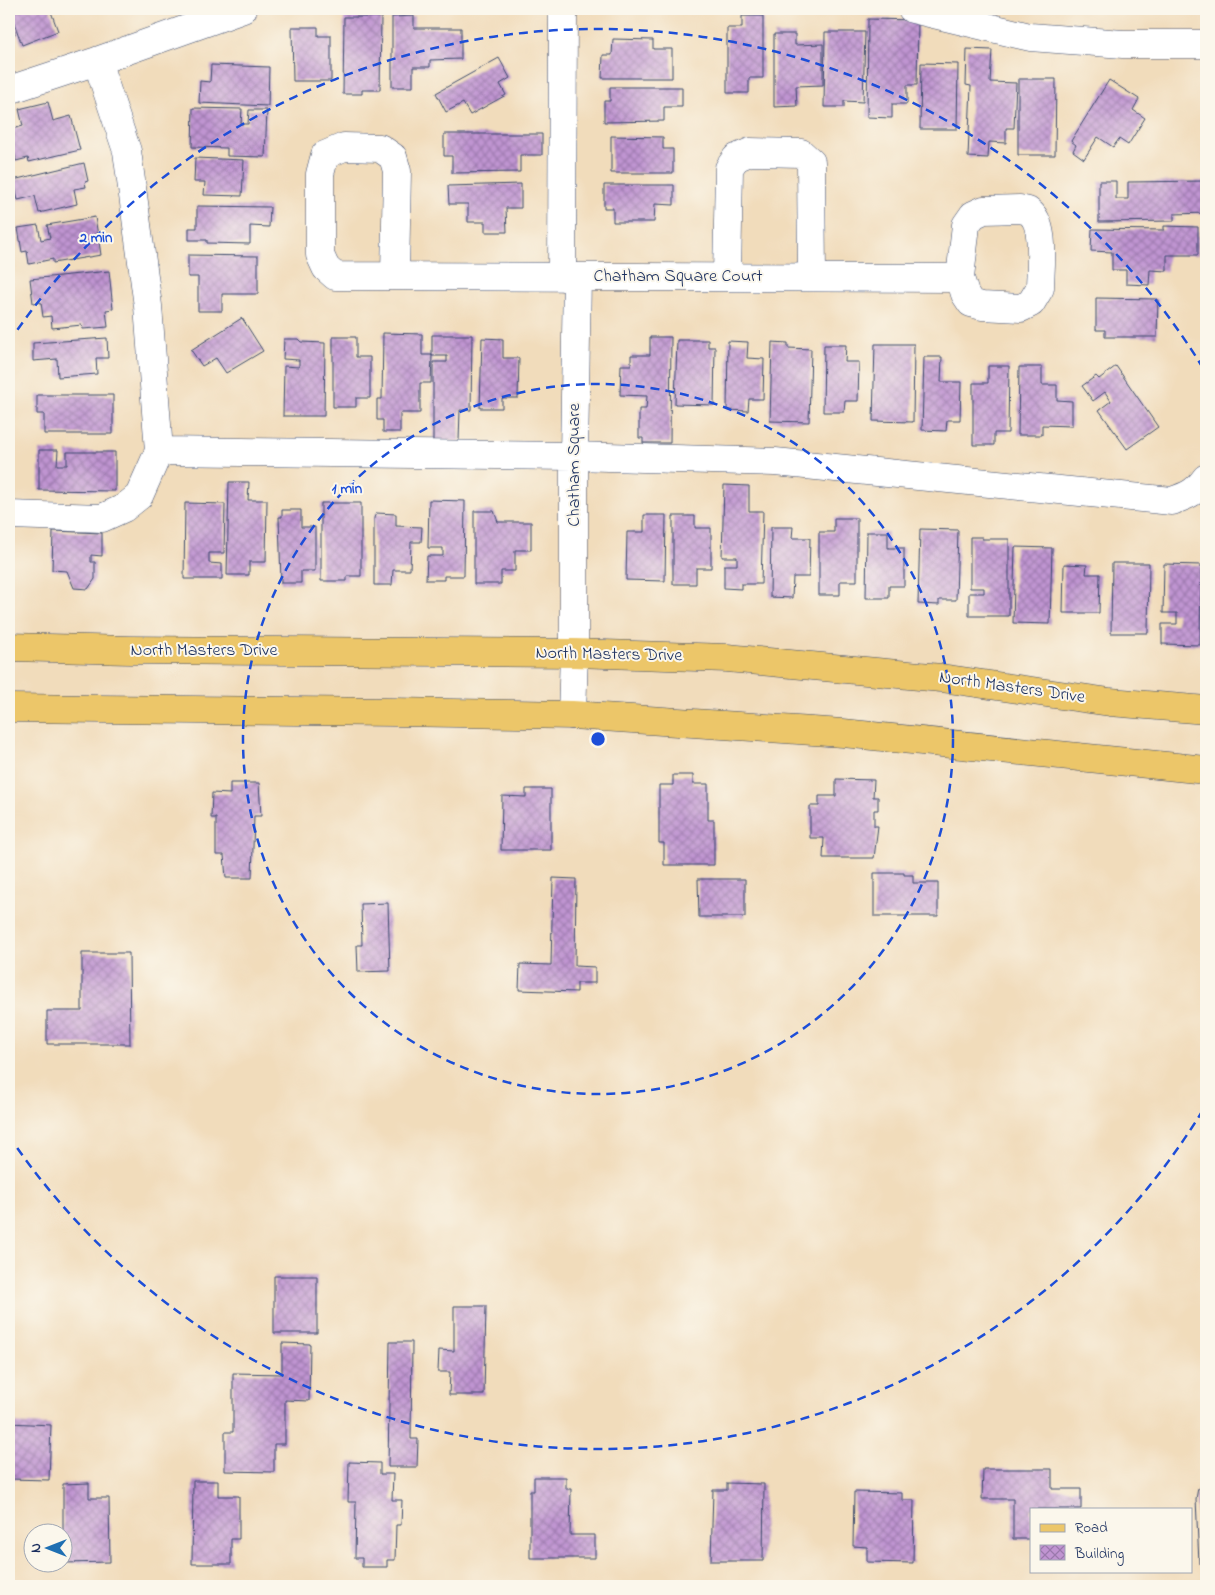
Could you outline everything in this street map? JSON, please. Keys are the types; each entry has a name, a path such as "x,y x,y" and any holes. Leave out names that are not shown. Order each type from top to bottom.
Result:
{"main road":[{"name":"North Masters Drive","path":"9,648 574,653 737,659 941,678 1110,702 1206,710"},
{"path":"9,708 572,715 843,733 1206,770"}],"street":[{"path":"9,90 243,9"},
{"name":"Chatham Square","path":"562,9 574,456 574,653"},
{"path":"912,9 1030,36 1123,44 1206,44"},
{"path":"9,515 102,518 124,508 139,496 158,451 148,306 127,151 97,61"},
{"name":"Chatham Square Court","path":"395,276 397,171 393,157 380,148 344,147 325,155 320,174 320,255 326,268 335,276 960,278"},
{"path":"727,277 730,168 736,158 750,152 801,153 811,162 812,277"},
{"path":"158,451 574,456 775,462 1172,501 1190,495 1198,489 1206,478"},
{"path":"572,715 574,653"}],"building":[{"path":"9,9 50,9 58,31 22,45"},
{"path":"414,16 414,28 461,28 461,59 430,60 430,67 413,67 413,87 392,87 392,17"},
{"path":"742,16 763,16 763,78 749,78 749,93 727,93 727,28 742,28"},
{"path":"344,17 381,17 380,90 362,90 362,94 343,94"},
{"path":"9,18 15,34 9,37"},
{"path":"868,19 918,20 917,85 907,85 907,104 892,104 892,118 867,117"},
{"path":"292,27 318,27 318,36 331,36 331,81 293,81"},
{"path":"825,32 865,32 863,102 844,101 844,107 824,107"},
{"path":"774,34 795,34 795,45 823,44 823,85 796,86 797,106 774,107"},
{"path":"613,39 653,40 653,49 672,49 672,78 602,78 603,55 612,55"},
{"path":"967,49 992,50 990,82 1016,83 1014,128 1006,128 1006,143 989,142 988,158 968,157 971,86 966,85"},
{"path":"499,58 510,78 500,84 506,95 470,115 463,103 446,112 436,93"},
{"path":"921,63 958,64 957,129 920,129"},
{"path":"211,65 269,67 268,106 199,103 200,81 210,82"},
{"path":"1018,79 1056,79 1055,155 1018,155"},
{"path":"1109,80 1139,99 1133,110 1145,118 1128,145 1119,139 1113,147 1098,137 1084,159 1073,151 1076,145 1071,141"},
{"path":"610,87 682,87 682,107 664,107 664,121 604,122 604,101 610,101"},
{"path":"48,102 53,121 71,116 80,150 29,162 28,158 16,161 9,130 23,126 19,109"},
{"path":"193,108 242,109 241,124 248,124 249,110 267,110 265,157 227,156 227,148 192,147"},
{"path":"444,134 542,134 542,155 520,155 520,172 452,173 452,156 444,156"},
{"path":"611,136 663,137 663,149 673,149 673,173 611,173"},
{"path":"195,158 244,160 242,196 204,195 205,182 194,182"},
{"path":"84,163 88,181 85,182 86,187 74,189 77,204 39,213 35,196 18,200 13,180"},
{"path":"1099,181 1116,181 1116,199 1128,199 1128,182 1206,181 1206,213 1174,214 1174,221 1099,222"},
{"path":"521,184 521,208 506,208 507,232 485,232 485,222 468,222 468,204 449,204 448,186"},
{"path":"604,185 674,185 674,205 655,204 654,222 613,222 613,208 604,208"},
{"path":"197,206 270,207 269,227 250,226 250,244 207,243 207,240 189,240 189,228 197,228"},
{"path":"95,217 101,255 53,263 53,259 29,264 27,251 22,252 18,228 38,225 41,240 50,238 47,225"},
{"path":"1164,226 1198,227 1198,255 1167,255 1167,271 1150,270 1149,285 1126,284 1126,270 1112,270 1112,252 1091,251 1092,229 1164,230"},
{"path":"188,255 258,256 258,294 222,294 222,311 198,311 198,277 188,277"},
{"path":"109,271 113,309 106,310 108,327 83,329 82,325 52,328 51,316 43,317 41,302 33,303 30,279"},
{"path":"1096,298 1158,299 1157,337 1105,337 1105,330 1096,330"},
{"path":"242,318 263,351 226,373 216,358 202,366 191,350"},
{"path":"383,333 422,334 422,355 432,355 431,383 420,383 420,413 400,413 400,432 383,432 383,420 377,420 377,399 382,399"},
{"path":"432,335 472,335 471,410 460,410 459,441 433,441 433,362 447,362 447,356 432,356"},
{"path":"333,337 356,337 356,357 370,357 370,398 356,398 356,407 333,407"},
{"path":"650,337 671,337 670,443 643,443 643,438 639,438 639,409 646,409 647,396 620,395 621,365 631,365 631,355 650,355"},
{"path":"107,338 108,358 96,358 97,374 58,377 57,359 33,361 33,343"},
{"path":"482,338 503,339 503,358 519,358 518,398 502,398 502,408 480,408"},
{"path":"284,339 325,343 324,416 283,416 284,366 299,367 299,360 283,359"},
{"path":"677,340 708,340 708,347 715,347 714,405 675,404"},
{"path":"728,341 748,342 747,358 764,359 763,399 749,399 748,411 727,410"},
{"path":"772,342 788,343 788,348 811,349 809,422 770,421"},
{"path":"875,344 914,344 913,422 873,421"},
{"path":"824,345 846,345 845,362 859,362 858,401 845,401 844,412 823,412"},
{"path":"924,357 942,357 941,382 961,382 960,420 947,420 946,431 922,430"},
{"path":"988,366 1009,366 1008,433 994,433 994,445 973,445 973,383 988,383"},
{"path":"1116,366 1158,427 1127,449 1099,410 1111,401 1105,392 1093,401 1082,386 1096,376 1099,379"},
{"path":"1019,367 1042,367 1042,385 1057,385 1057,400 1072,401 1072,426 1042,425 1042,435 1018,435"},
{"path":"37,395 113,395 113,434 44,434 44,414 37,414"},
{"path":"39,450 58,450 57,465 67,465 67,452 115,452 115,491 39,490"},
{"path":"229,482 249,482 248,500 267,500 266,562 249,562 249,575 227,575"},
{"path":"724,485 749,486 749,511 763,511 761,584 741,584 741,589 724,588 724,565 737,565 737,557 722,557"},
{"path":"429,500 465,501 464,576 444,576 444,580 426,580 427,556 443,556 443,548 428,548"},
{"path":"185,503 225,504 224,553 209,553 209,563 222,564 222,579 184,579"},
{"path":"321,503 361,503 361,576 347,576 347,581 321,581"},
{"path":"282,510 301,510 301,527 315,527 315,571 301,571 301,583 281,583 279,517 282,517"},
{"path":"474,511 494,511 498,522 531,522 531,550 515,550 515,571 501,571 501,584 474,584"},
{"path":"376,513 396,514 396,526 422,527 421,542 411,542 410,570 393,570 392,585 374,585 374,518"},
{"path":"644,515 666,515 665,581 626,580 627,532 644,532"},
{"path":"673,516 695,516 695,528 711,528 711,568 696,568 696,584 673,584"},
{"path":"834,518 857,518 857,581 840,581 840,595 819,595 819,532 834,532"},
{"path":"771,527 793,527 792,538 810,538 809,577 793,577 792,598 770,597"},
{"path":"920,529 958,530 956,600 939,600 939,605 918,604"},
{"path":"53,531 102,533 102,556 91,555 91,562 95,562 95,579 88,589 74,588 67,571 52,570"},
{"path":"867,532 888,532 888,548 904,548 904,586 889,586 889,598 866,598"},
{"path":"970,537 1009,539 1009,616 969,616 969,593 984,593 984,588 970,588"},
{"path":"1015,547 1052,548 1050,624 1013,623"},
{"path":"1112,563 1149,563 1148,633 1111,633"},
{"path":"1064,564 1087,565 1086,574 1100,574 1099,613 1063,613"},
{"path":"1164,564 1201,565 1200,645 1162,644 1162,624 1177,624 1177,613 1163,613"},
{"path":"673,775 693,775 693,784 708,784 708,820 714,820 714,865 664,865 664,843 659,843 659,785 673,785"},
{"path":"836,779 874,780 873,797 878,797 878,810 874,810 874,826 878,826 874,858 823,858 824,838 810,838 810,806 819,806 819,796 836,796"},
{"path":"230,783 259,783 261,816 254,816 252,878 226,878 224,855 216,855 216,818 211,818 212,793 230,794"},
{"path":"526,789 551,789 551,850 501,850 502,796 526,797"},
{"path":"874,873 904,873 904,875 913,875 913,883 938,883 938,916 874,916"},
{"path":"553,878 576,879 575,966 595,967 595,983 577,983 577,992 519,990 520,964 551,965"},
{"path":"698,879 745,879 745,917 699,917"},
{"path":"388,903 390,971 358,972 357,945 362,945 361,904"},
{"path":"82,953 129,953 130,1044 47,1044 47,1011 82,1011"},
{"path":"274,1276 317,1276 317,1333 274,1333"},
{"path":"454,1306 486,1306 484,1395 449,1395 450,1372 438,1372 439,1350 454,1351"},
{"path":"390,1342 412,1342 411,1439 418,1439 417,1467 388,1467"},
{"path":"282,1343 310,1344 309,1401 285,1400 285,1444 274,1444 274,1472 225,1471 225,1432 233,1432 233,1373 282,1374"},
{"path":"9,1423 51,1425 49,1480 9,1479"},
{"path":"349,1462 380,1463 380,1474 393,1474 392,1500 402,1500 401,1525 396,1525 395,1560 387,1560 387,1567 362,1567 362,1558 355,1558 356,1502 348,1502"},
{"path":"983,1469 1052,1469 1052,1489 1081,1489 1081,1508 1030,1508 1030,1539 1013,1539 1013,1499 982,1499"},
{"path":"534,1477 566,1477 566,1489 571,1489 570,1535 595,1535 595,1558 530,1558 530,1491 534,1491"},
{"path":"193,1481 218,1481 218,1496 239,1496 239,1539 231,1539 231,1564 192,1564"},
{"path":"89,1483 89,1498 109,1498 110,1562 72,1563 72,1522 63,1522 63,1484"},
{"path":"727,1483 764,1484 763,1561 711,1561 713,1490 727,1490"},
{"path":"1198,1488 1206,1488 1206,1563 1199,1563 1196,1499"},
{"path":"854,1492 902,1493 902,1500 914,1500 913,1563 867,1562 867,1547 853,1546"}]}
